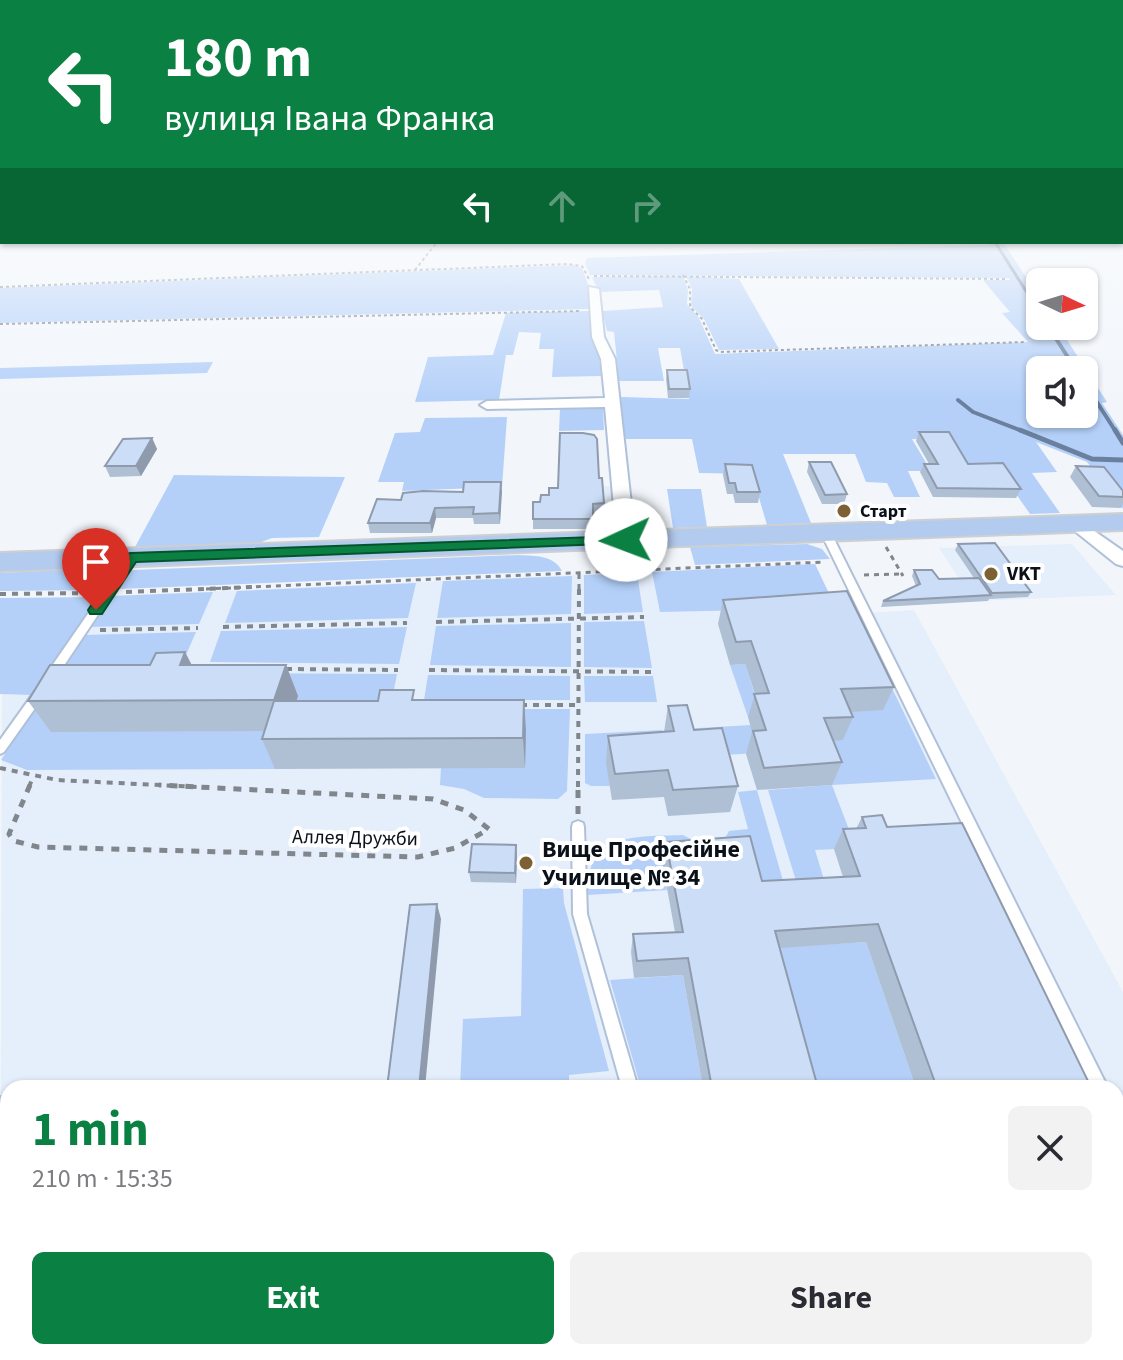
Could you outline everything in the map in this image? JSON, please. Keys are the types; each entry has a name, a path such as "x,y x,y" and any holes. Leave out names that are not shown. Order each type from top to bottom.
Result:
{"main road":[{"path":"0,562 1123,522"}],"street":[{"path":"591,282 599,342 608,359 626,540"},
{"path":"487,405 612,402"},
{"path":"1077,524 1123,560"}],"lane":[{"path":"826,533 1096,1080"},
{"path":"0,749 131,558"},
{"path":"578,827 577,890 580,914 628,1080"}],"path":[{"path":"0,287 282,275"},
{"path":"588,275 591,282 677,275"},
{"path":"683,275 689,284 690,307 702,319 716,350 720,352 1026,342"},
{"path":"694,275 773,279 1007,279"},
{"path":"0,324 595,310"},
{"path":"847,576 902,575 877,531"},
{"path":"0,594 108,593 840,561"},
{"path":"578,827 579,573"},
{"path":"436,622 644,617"},
{"path":"223,627 407,623"},
{"path":"82,630 198,628"},
{"path":"271,669 398,670"},
{"path":"429,670 653,672"},
{"path":"516,705 578,705"},
{"name":"Аллея Дружби","path":"0,768 33,777 433,799 454,804 474,815 489,829 469,843 447,852 418,857 38,847 14,841 9,834 33,777"}],"shaded area":[{"path":"313,275 585,275 589,309 0,323 0,288"},
{"path":"655,275 1025,275 1026,340 1002,313 1010,312 983,280 1010,280"},
{"path":"683,276 688,290 687,304 699,318 715,354 1028,342 1026,340 1067,340 1077,356 1026,356 1026,428 1098,428 1098,388 1107,402 1102,403 1123,435 1123,509 1087,462 1036,442 1057,472 1032,473 1060,513 1030,514 1000,471 968,471 947,440 912,439 931,471 908,471 920,497 894,497 887,483 866,482 855,454 783,454 811,523 767,525 752,474 699,473 692,439 625,439 621,397 689,399 680,348 658,348 664,381 619,381 614,332 607,331 602,311 663,307 659,290 599,292 592,277"},
{"path":"686,276 739,279 779,349 719,350 704,319 691,306 692,289"},
{"path":"589,311 591,338 599,357 601,376 552,377 554,349 539,349 541,333 519,332 513,355 506,355 499,400 415,402 428,357 493,355 506,313"},
{"path":"213,362 207,373 0,379 0,368"},
{"path":"603,407 604,430 559,431 560,408"},
{"path":"507,417 502,487 402,491 404,482 378,482 395,433 420,432 425,418"},
{"path":"174,475 345,477 319,537 272,538 259,543 135,547"},
{"path":"560,485 611,486 615,529 561,529"},
{"path":"667,489 701,489 707,527 673,528"},
{"path":"807,544 822,549 830,559 695,565 690,547"},
{"path":"1072,544 1116,595 974,601 939,548"},
{"path":"519,555 549,559 562,571 119,589 132,570"},
{"name":"Вище Професійне Училище № 34","path":"815,564 839,615 914,610 1123,992 1123,1080 1,1080 2,694 44,696 111,596"},
{"path":"815,564 836,608 660,612 652,572"},
{"path":"103,568 112,571 101,590 0,591 0,573"},
{"path":"637,573 643,612 584,614 584,575"},
{"path":"572,576 571,614 437,618 443,581"},
{"path":"416,583 408,618 225,623 237,591"},
{"path":"213,592 199,624 90,627 111,596"},
{"path":"98,597 30,695 0,694 0,598"},
{"path":"856,614 936,779 832,785 856,848 815,850 829,896 801,897 768,790 831,785 799,742 842,739"},
{"path":"644,621 652,668 584,667 584,622"},
{"path":"571,623 571,667 430,665 436,626"},
{"path":"407,627 399,664 210,662 221,631"},
{"path":"196,632 168,696 205,673 397,674 386,731 287,731 275,769 27,770 1,760 85,635"},
{"path":"745,664 762,717 748,717 730,665"},
{"path":"428,675 570,676 570,700 424,700"},
{"path":"584,676 653,676 657,702 585,702"},
{"path":"422,709 570,709 567,791 558,799 484,798 464,789 440,785 441,768"},
{"path":"751,725 759,753 688,757 682,729"},
{"path":"662,730 669,759 607,763 610,786 585,783 585,734"},
{"path":"757,790 788,898 755,900 722,844 729,831 748,829 738,792"},
{"path":"683,835 698,843 663,861 667,890 588,895 589,874 604,848 631,838"},
{"path":"563,888 564,903 609,1071 569,1075 569,1080 460,1080 463,1019 521,1016 523,889"},
{"path":"866,942 913,1080 801,1080 767,948"},
{"path":"683,975 702,1080 639,1080 610,980"}],"building":[{"path":"667,370 687,370 690,389 669,389"},
{"path":"919,432 949,432 968,464 1003,463 1021,489 937,488 924,464 938,464"},
{"path":"560,433 583,433 594,435 597,439 604,503 593,504 593,519 533,519 533,502 540,502 541,495 549,495 549,488 558,488"},
{"path":"152,438 136,466 105,466 123,439"},
{"path":"809,462 831,462 847,494 825,495"},
{"path":"725,464 752,465 760,492 737,492 735,483 729,483"},
{"path":"1076,466 1104,467 1123,491 1123,497 1099,496"},
{"path":"464,482 501,482 499,513 473,514 474,507 435,508 430,523 368,523 377,499 401,500 403,493 423,491 463,492"},
{"name":"VKT","path":"995,543 1031,592 992,593 958,544"},
{"path":"914,570 932,570 939,579 979,578 991,595 883,601 920,584"},
{"path":"847,591 894,687 841,689 853,717 824,718 842,762 764,768 753,731 766,730 754,694 769,693 751,641 736,642 723,600"},
{"path":"185,652 180,665 286,665 274,700 28,701 50,665 150,665 156,653"},
{"path":"380,690 414,690 412,700 524,700 523,738 262,739 274,701 378,701"},
{"path":"687,705 694,730 722,728 738,786 673,790 668,770 615,774 608,736 674,731 668,706"},
{"path":"882,815 887,827 962,823 1088,1080 934,1080 878,924 775,931 816,1080 711,1080 688,958 637,961 633,934 683,932 666,842 750,836 762,881 860,876 843,829 866,828 862,817"},
{"path":"472,844 516,845 515,873 469,872"},
{"path":"437,904 420,1080 388,1080 410,905"}],"waterway":[{"path":"1016,275 1026,291"},
{"path":"1057,340 1067,356"},
{"path":"958,400 973,412 1024,432"},
{"path":"1098,404 1116,432"},
{"path":"1020,430 1024,432"},
{"path":"1115,430 1123,443"},
{"path":"1024,432 1092,459 1123,460"}],"place":[{"name":"Старт","path":"844,511"},
{"name":"VKT","path":"991,574"},
{"name":"Вище Професійне Училище № 34","path":"526,863"}],"route":[{"path":"96,610 131,558 626,540"}]}
